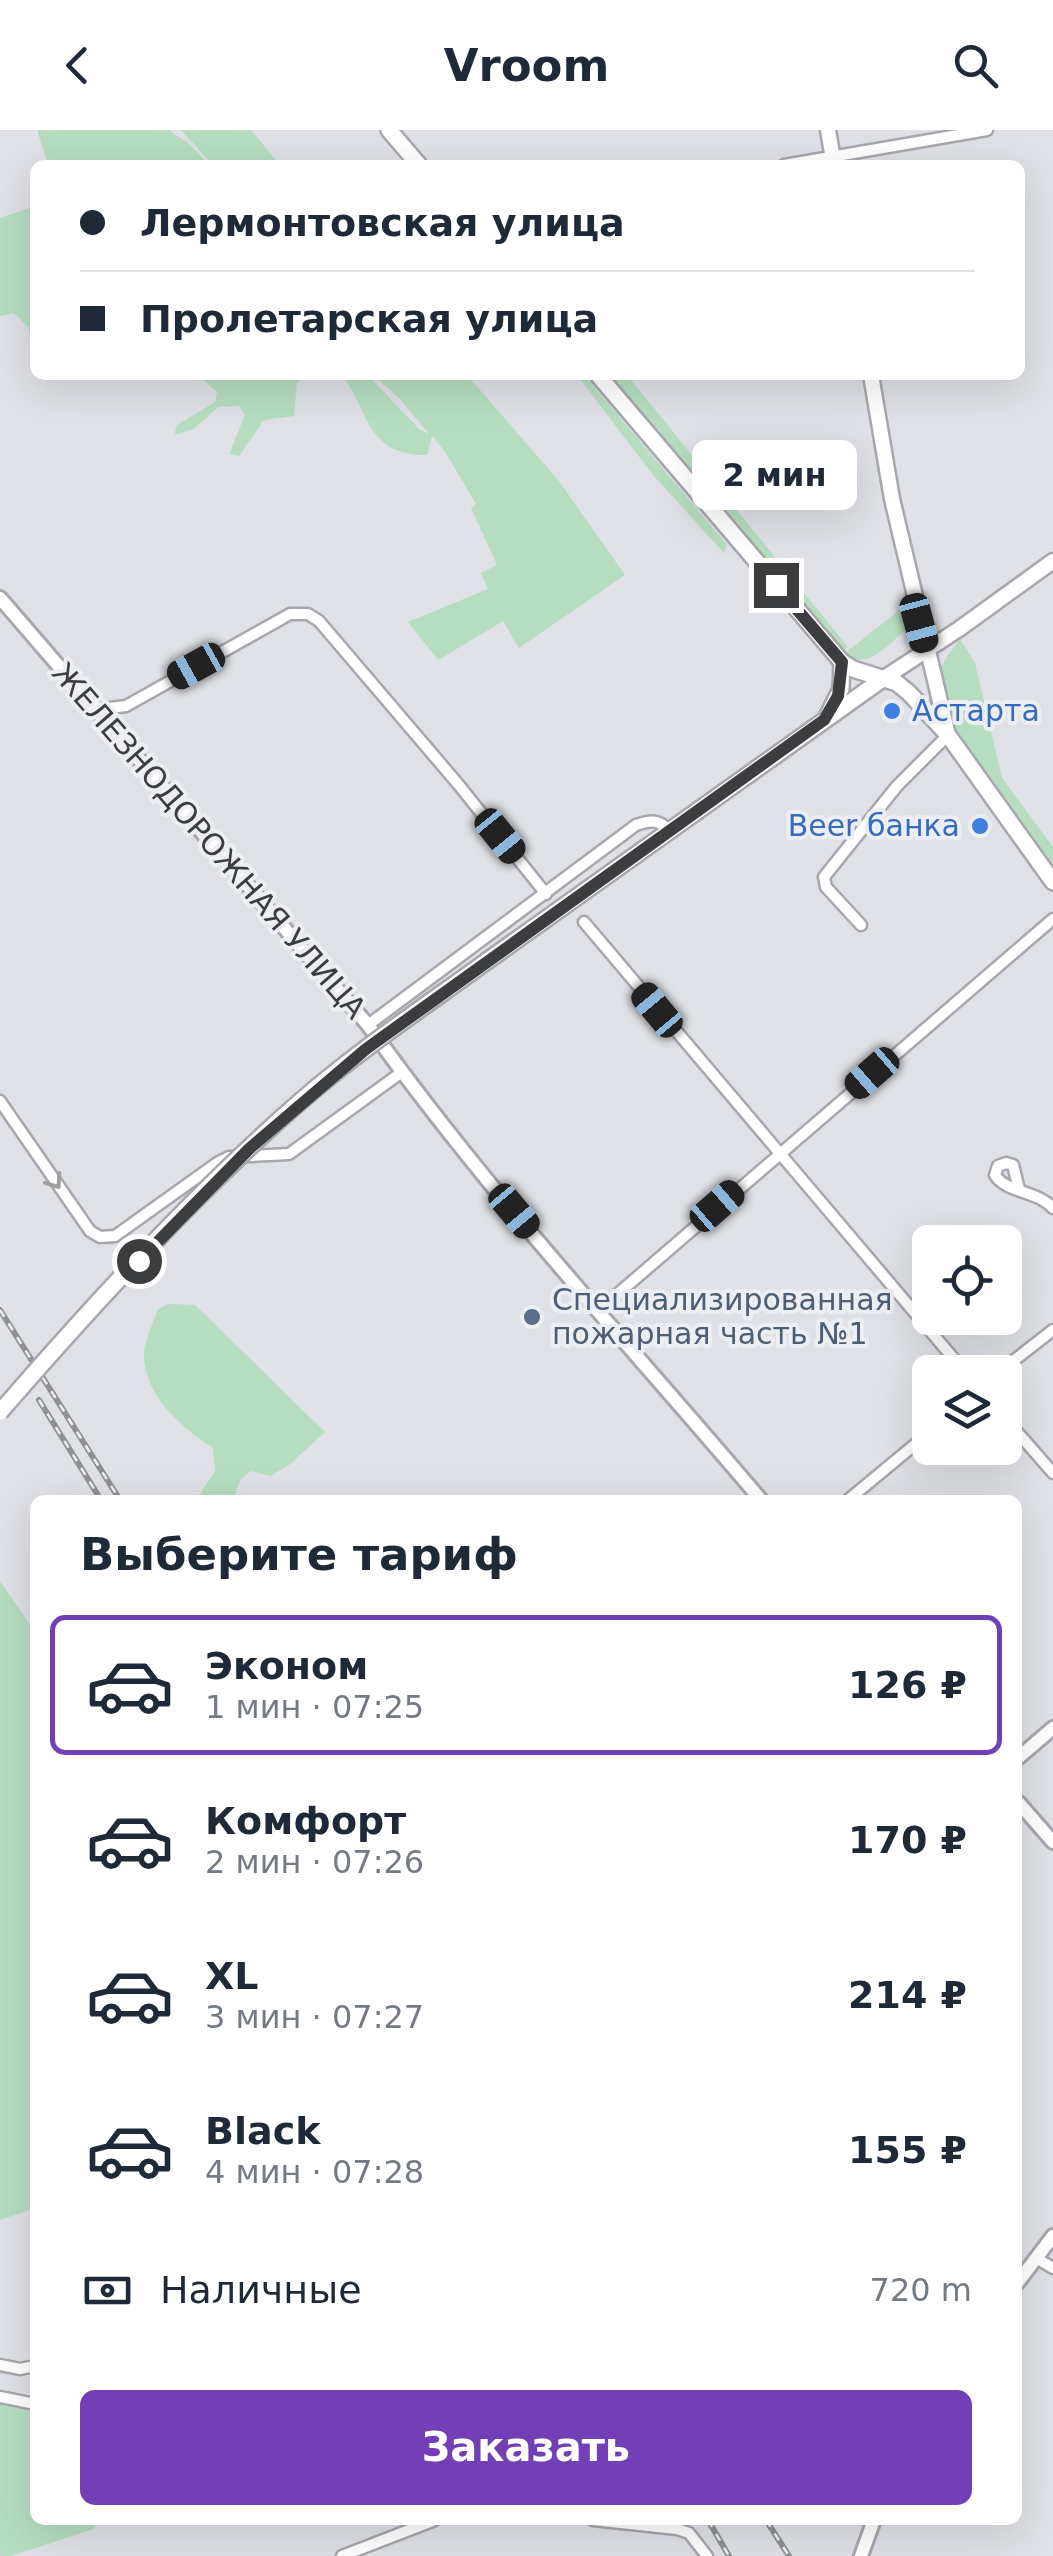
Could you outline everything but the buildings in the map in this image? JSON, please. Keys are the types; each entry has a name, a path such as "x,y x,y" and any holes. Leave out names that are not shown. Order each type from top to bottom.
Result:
{"main road":[{"path":"389,130 415,160"},
{"path":"828,130 834,160"},
{"path":"602,380 842,662 884,678 909,694 948,735 1053,882"},
{"path":"872,380 892,499 948,735"},
{"path":"0,1412 184,1213 249,1149 366,1049 669,830 1053,561"},
{"path":"824,720 838,696 842,662"}],"street":[{"path":"839,160 987,130"},
{"name":"ЖЕЛЕЗНОДОРОЖНАЯ УЛИЦА","path":"0,598 368,1025 402,1072 599,1310 758,1495"},
{"path":"118,736 116,718 126,706 290,614 308,614 319,621 446,769 546,894"},
{"path":"91,705 102,709 126,706"},
{"path":"861,925 826,887 824,878 897,786 948,735"},
{"path":"368,1025 636,826 650,820 669,830"},
{"path":"599,1310 1053,918"},
{"path":"584,922 951,1355"},
{"path":"0,1101 90,1231 100,1237 115,1236 218,1163 249,1155 289,1154 402,1072"},
{"path":"1018,1189 1042,1197 1053,1208"},
{"path":"1021,1355 1053,1330"},
{"path":"1022,1437 1053,1473"},
{"path":"854,1495 912,1447"},
{"path":"1022,1755 1053,1728"},
{"path":"1022,1807 1053,1842"},
{"path":"1022,2277 1053,2236"},
{"path":"1036,2258 1053,2268"},
{"path":"0,2364 20,2370 30,2367"},
{"path":"0,2396 30,2403"},
{"path":"342,2556 422,2525"},
{"path":"640,2525 688,2534 707,2556"},
{"path":"864,2555 873,2525"}],"green space":[{"path":"37,130 168,130 205,160 46,160"},
{"path":"181,130 251,130 276,160 208,160"},
{"path":"30,208 30,332 14,313 0,316 0,218"},
{"path":"204,380 300,380 294,416 264,420 239,456 229,454 245,415 239,406 218,407 194,429 174,435 177,425 215,402 217,392"},
{"path":"345,380 373,380 420,430 429,434 379,380 471,380 559,481 625,575 519,648 503,621 438,660 408,622 488,589 481,573 497,565 471,508 476,504 432,436 427,455 392,448 372,429"},
{"path":"581,380 588,380 727,545 724,553 653,475"},
{"path":"609,380 631,380 848,647 842,652"},
{"path":"902,608 906,629 885,648 870,658 844,654"},
{"path":"960,639 975,663 1002,778 1053,847 1053,865 967,752 943,703 939,675"},
{"path":"168,1304 195,1305 325,1432 289,1465 270,1476 251,1471 240,1480 235,1495 199,1495 215,1471 213,1448 167,1409 150,1384 146,1370 147,1338 158,1309"},
{"path":"0,1581 30,1625 30,2210 0,2220"},
{"path":"0,2405 30,2411 30,2525 95,2525 94,2529 11,2556 0,2556"}],"railway":[{"path":"0,1310 117,1495"},
{"path":"39,1400 98,1495"},
{"path":"711,2525 729,2556"},
{"path":"769,2525 789,2556"}],"place":[{"name":"Астарта","path":"892,711"},
{"name":"Beer банка","path":"980,826"},
{"name":"Специализированная пожарная часть №1","path":"532,1317"}],"route":[{"path":"139,1261 249,1149 366,1049 824,720 838,696 842,662 776,585"}]}
